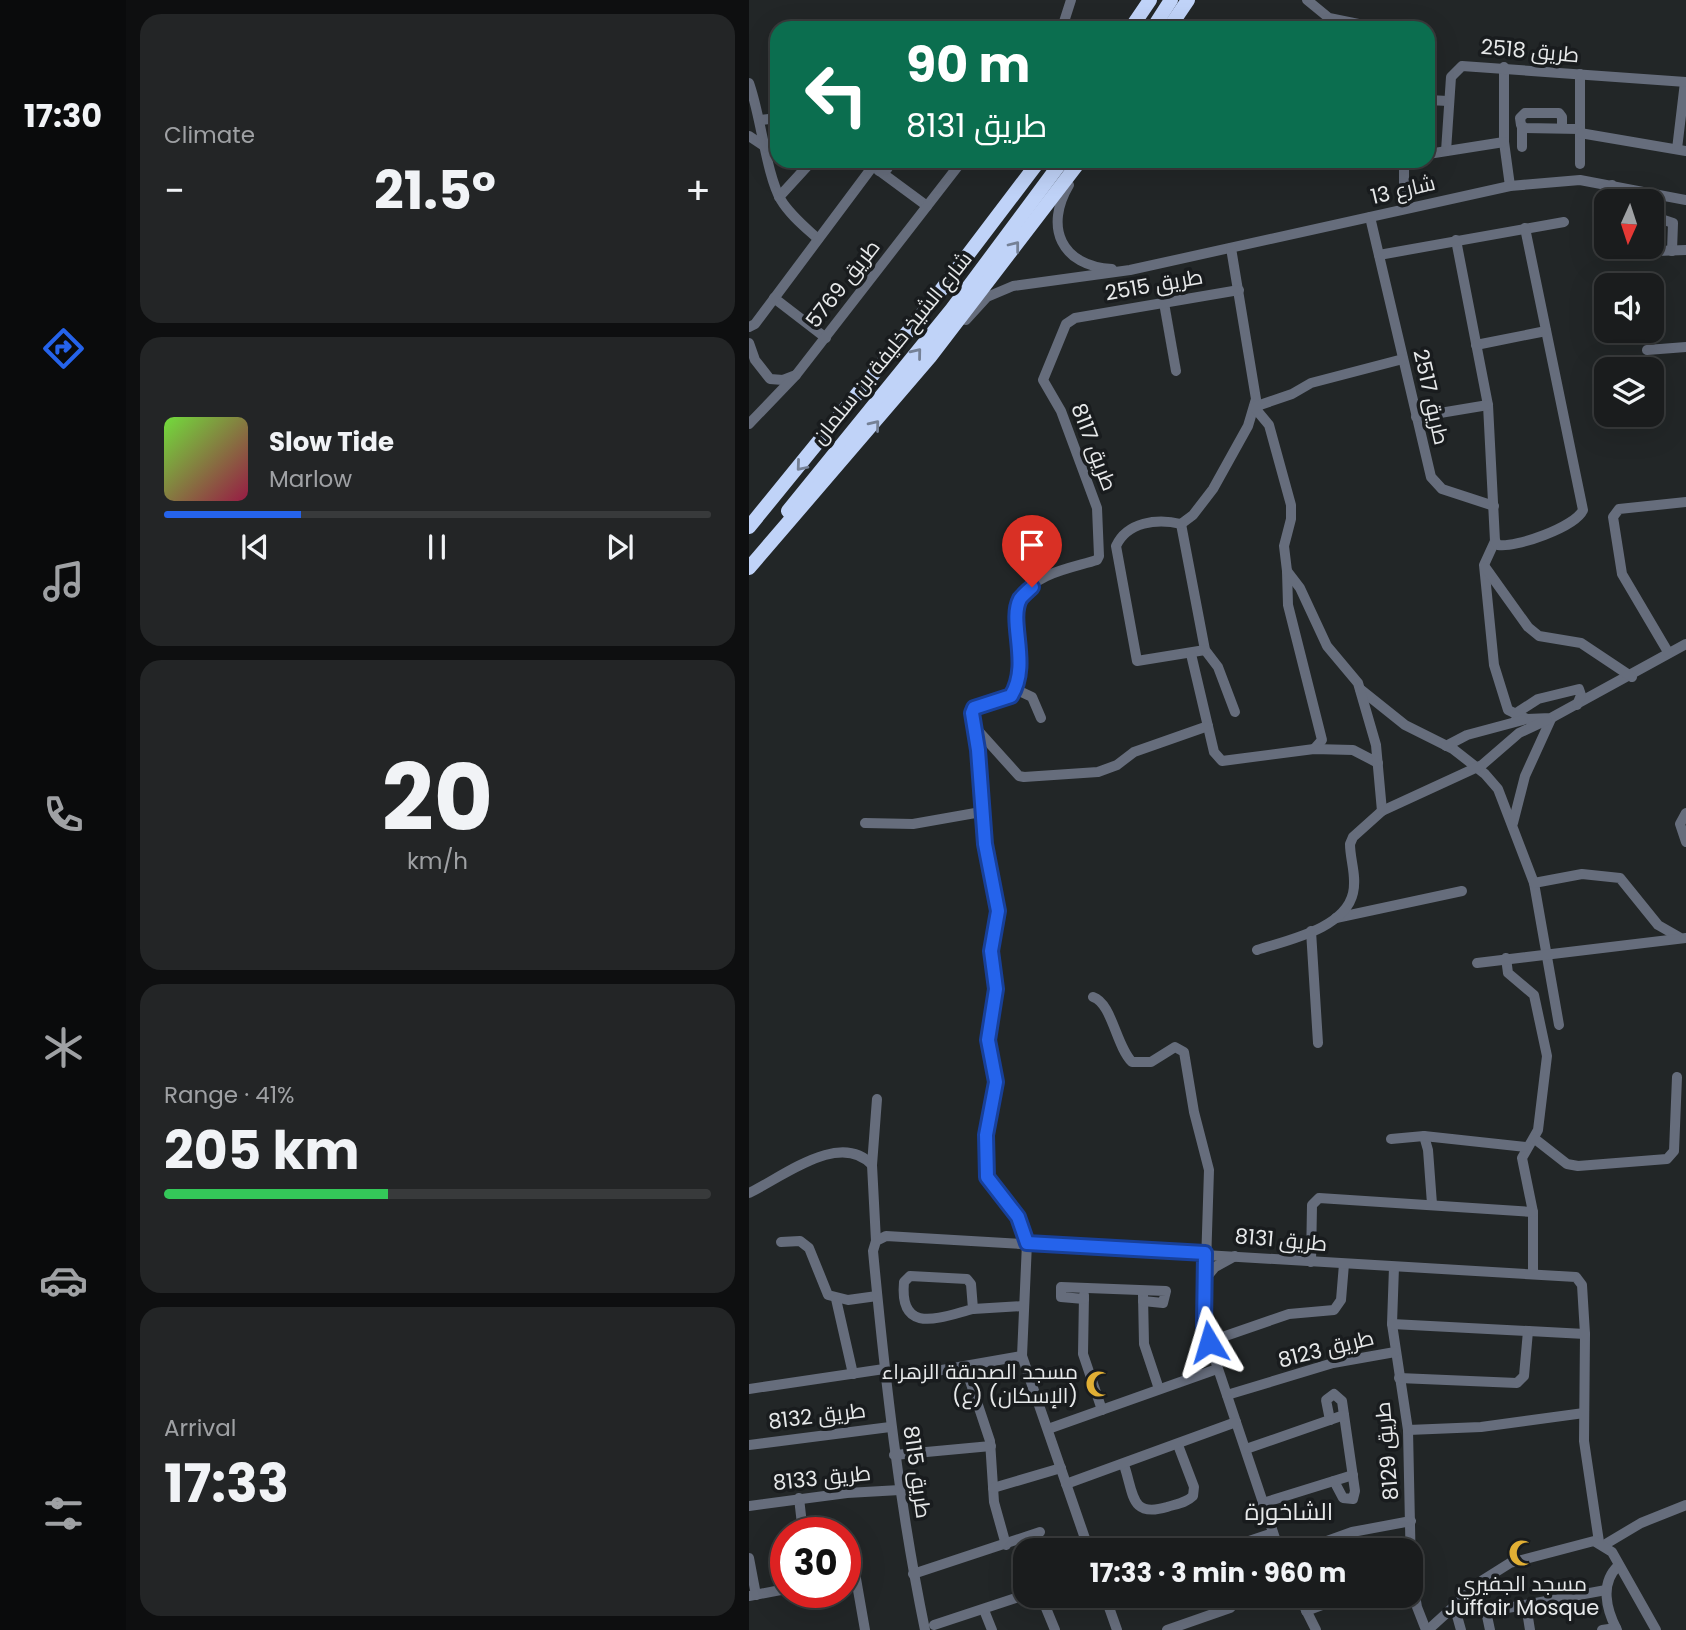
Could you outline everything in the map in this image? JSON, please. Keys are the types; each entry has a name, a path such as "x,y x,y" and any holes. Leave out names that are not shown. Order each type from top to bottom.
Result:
{"highway":[{"path":"1136,21 1150,0"},
{"path":"1158,21 1171,0"},
{"path":"1174,21 1188,0"},
{"name":"شارع الشيخ خليفة بن سلمان","path":"749,527 899,344 1034,168"},
{"name":"شارع الشيخ خليفة بن سلمان","path":"749,557 952,309 1057,168"},
{"path":"749,568 930,357 1076,168"}],"street":[{"path":"1064,21 1071,0"},
{"path":"1307,0 1329,18 1344,21"},
{"name":"طريق 2518","path":"1446,151 1451,77 1457,68 1468,65 1504,67 1685,82 1681,150 1562,128 1522,127"},
{"path":"1504,67 1504,142 1510,186"},
{"path":"1580,74 1580,164"},
{"path":"749,83 770,160"},
{"path":"1435,101 1448,102"},
{"path":"1522,147 1520,118 1525,113 1559,113 1562,128"},
{"path":"761,120 770,119"},
{"path":"749,135 767,148"},
{"path":"1435,153 1504,142"},
{"path":"772,168 779,197 796,219 818,239"},
{"path":"779,197 806,168"},
{"path":"749,327 755,324 871,168"},
{"path":"876,168 927,206"},
{"name":"طريق 5769","path":"749,424 796,375 826,338 957,168"},
{"name":"شارع 13","path":"1078,168 1057,211 1056,228 1064,246 1089,265 1130,270"},
{"path":"1404,168 1404,208"},
{"name":"شارع 13","path":"930,357 988,297 1001,290 1130,270 1510,186 1580,180 1686,200"},
{"path":"1611,189 1612,184"},
{"name":"طريق 2517","path":"1370,217 1428,470 1435,484 1449,492 1494,506"},
{"path":"1664,220 1672,223 1672,251"},
{"path":"1379,255 1564,222"},
{"path":"1495,541 1498,545 1510,545 1554,531 1578,518 1583,510 1525,228"},
{"path":"1455,240 1488,405 1495,541 1483,565 1494,664 1508,710 1527,719"},
{"path":"1181,524 1193,515 1213,489 1248,426 1256,399 1231,248"},
{"path":"1664,251 1686,250"},
{"name":"طريق 2515","path":"1075,318 1239,290"},
{"path":"774,298 826,338"},
{"path":"1164,303 1175,371"},
{"name":"طريق 8117","path":"1075,318 1066,324 1043,380 1061,411 1097,508 1098,552"},
{"path":"1476,345 1546,331"},
{"path":"749,343 755,360 770,379 783,380 796,375"},
{"path":"1647,350 1686,347"},
{"path":"1254,407 1324,379 1403,359"},
{"path":"1416,416 1488,405"},
{"path":"1254,407 1269,425 1291,505 1291,519 1284,545 1288,605 1322,740 1314,749"},
{"path":"1668,652 1622,574 1613,517 1619,509 1686,504"},
{"path":"1181,524 1165,520 1146,522 1120,537 1116,546 1137,661 1205,650"},
{"path":"1181,524 1205,650 1218,667 1235,712"},
{"path":"1085,1538 1022,1356 1027,1243 1018,1217 987,1177 986,1135 996,1082 988,1040 996,989 991,951 998,911 981,812 974,708 1011,696 1015,689 1021,669 1017,612 1020,599 1053,573 1097,560 1098,552 1116,546"},
{"path":"1483,565 1528,627 1539,636 1581,643 1632,677"},
{"path":"1287,571 1300,588 1327,646 1359,689 1405,725 1446,746 1485,774 1498,789 1534,883 1559,1025"},
{"path":"1332,919 1350,902 1353,893 1355,879 1350,844 1353,837 1382,811 1475,768 1519,733 1632,677 1668,652 1686,644"},
{"path":"1191,654 1214,752 1228,762 1314,749 1353,750 1378,763"},
{"path":"1015,689 1032,697 1041,718"},
{"path":"1359,689 1376,745 1382,811"},
{"path":"1515,714 1538,699 1579,689 1581,695 1577,705"},
{"path":"1446,746 1467,735 1527,719 1551,718"},
{"path":"1512,824 1525,776 1551,718"},
{"path":"974,726 1019,776 1024,778 1098,772 1117,765 1134,752 1208,726"},
{"path":"865,823 913,824 981,812"},
{"path":"1686,813 1680,824 1686,842"},
{"path":"1534,883 1582,874 1620,878 1658,925 1668,934 1684,938"},
{"path":"1257,950 1311,930 1332,919 1462,891"},
{"path":"1311,930 1318,1043"},
{"path":"1476,963 1684,938"},
{"path":"1506,958 1508,973 1534,995 1547,1056 1535,1139 1526,1147 1522,1163 1533,1212 1533,1274"},
{"path":"1093,996 1103,1003 1123,1054 1132,1062 1151,1062 1175,1048 1184,1052 1194,1112 1209,1170 1204,1327 1275,1538"},
{"path":"1535,1139 1567,1164 1578,1166 1667,1159 1674,1151 1677,1077"},
{"name":"طريق 8115","path":"877,1098 873,1165 878,1239 873,1251 884,1369 890,1427 913,1574 930,1628"},
{"path":"1391,1139 1423,1136 1526,1147"},
{"path":"1423,1136 1429,1150 1432,1204"},
{"path":"749,1193 836,1150 856,1152 873,1165"},
{"path":"1311,1262 1313,1205 1316,1199 1533,1212"},
{"name":"طريق 8131","path":"878,1239 1027,1243 1567,1276 1579,1279 1582,1285 1585,1334"},
{"path":"782,1242 800,1241 805,1244 823,1288 836,1299 853,1374"},
{"path":"1205,1279 1215,1267 1235,1256"},
{"name":"طريق 8131","path":"1209,1342 1282,1316 1334,1310 1341,1300 1343,1264"},
{"name":"طريق 8129","path":"1394,1266 1392,1324 1408,1430 1411,1538"},
{"path":"973,1309 971,1284 967,1279 910,1276 904,1282 905,1302 915,1318 927,1320 973,1309 1024,1307"},
{"path":"1143,1288 1144,1344 1159,1389"},
{"path":"1102,1410 1083,1354 1084,1293 1143,1288 1164,1289 1166,1293 1163,1303 1143,1301"},
{"path":"836,1299 859,1300 877,1296"},
{"path":"1392,1324 1585,1334 1584,1441 1602,1543 1656,1630"},
{"name":"طريق 8129","path":"1399,1378 1517,1383 1524,1376 1528,1331"},
{"name":"طريق 8123","path":"1227,1395 1333,1363 1395,1352"},
{"path":"919,1374 1022,1356"},
{"path":"965,1366 991,1446 993,1488 1006,1545"},
{"path":"749,1389 884,1369"},
{"path":"1048,1429 1217,1370"},
{"path":"1330,1420 1326,1404 1331,1395 1340,1397 1356,1494 1350,1500 1341,1496 1335,1481"},
{"path":"1408,1430 1481,1427 1584,1413"},
{"path":"1246,1449 1344,1415"},
{"path":"1066,1484 1236,1422"},
{"name":"طريق 8132","path":"749,1445 890,1427"},
{"path":"1124,1465 1137,1504 1143,1510 1151,1512 1186,1501 1193,1496 1194,1487 1178,1445"},
{"path":"894,1455 991,1446"},
{"path":"993,1488 1061,1468"},
{"path":"1263,1503 1353,1475"},
{"name":"طريق 8133","path":"749,1506 799,1498 900,1490"},
{"path":"799,1498 801,1517"},
{"path":"1427,1630 1468,1593 1510,1563 1578,1543 1602,1543 1641,1523 1686,1505"},
{"name":"طريق 8129","path":"1335,1538 1352,1532 1411,1521"},
{"path":"913,1574 1039,1532"},
{"path":"1259,1538 1273,1533"},
{"path":"1578,1543 1599,1546 1617,1564"},
{"path":"749,1558 752,1596 770,1592"},
{"path":"1602,1630 1616,1629 1606,1590 1608,1577 1617,1564"},
{"path":"1487,1614 1606,1590"},
{"path":"1468,1593 1487,1614 1490,1630"},
{"path":"930,1628 1013,1599"},
{"path":"1454,1605 1461,1630"},
{"path":"1526,1605 1530,1630"},
{"path":"859,1608 865,1630"},
{"path":"1046,1608 1055,1630"},
{"path":"1108,1608 1114,1629"},
{"path":"1167,1630 1230,1608"},
{"path":"1305,1608 1316,1630"},
{"path":"1306,1611 1314,1608"},
{"name":"طريق 8129","path":"1416,1608 1427,1630"},
{"path":"984,1610 992,1630"}],"place":[{"name":"مسجد الصديقة الزهراء (ع) (الإسكان)","path":"1099,1384"},
{"name":"مسجد الجفيري Juffair Mosque","path":"1522,1553"}],"district":[{"name":"الشاخورة","path":"1289,1512"}],"route":[{"path":"1032,587 1020,599 1017,612 1021,669 1014,691 1004,699 974,708 972,713 978,750 985,844 998,911 991,951 996,989 988,1040 996,1082 986,1135 987,1177 1018,1217 1027,1243 1205,1253 1204,1327 1209,1342"}]}
